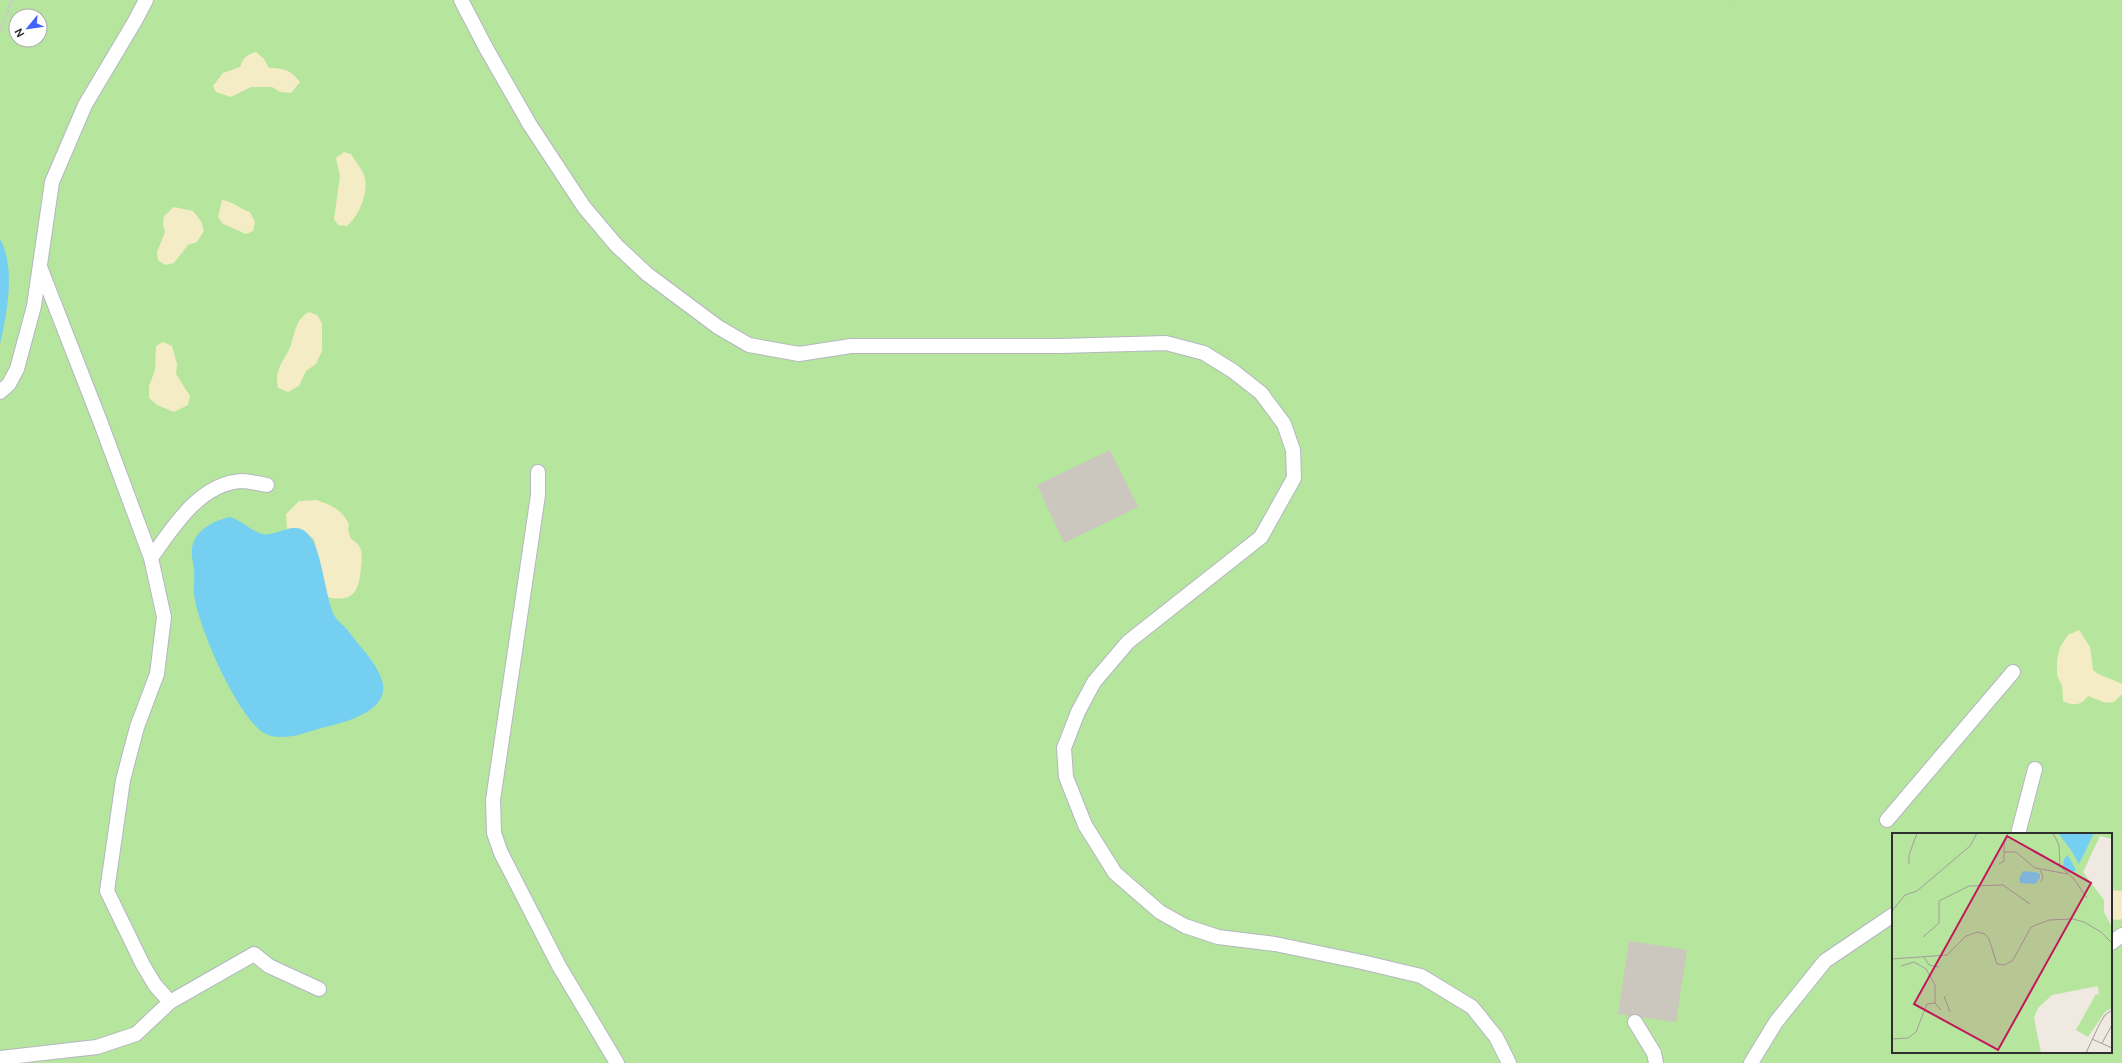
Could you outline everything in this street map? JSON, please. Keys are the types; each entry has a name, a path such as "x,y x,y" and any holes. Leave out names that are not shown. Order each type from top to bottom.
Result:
{"lane":[{"path":"0,392 9,384 16,369 34,306 52,182 85,105 136,21 146,0"},
{"path":"461,0 486,48 530,125 584,207 611,240 647,274 718,327 750,345 799,354 851,346 1060,346 1166,344 1204,353 1232,371 1260,394 1284,424 1292,450 1294,478 1261,538 1128,642 1094,682 1078,712 1064,748 1066,777 1085,825 1115,873 1160,912 1184,926 1218,937 1275,944 1420,976 1472,1007 1496,1037 1509,1063"},
{"path":"40,267 151,558 164,617 157,674 137,727 123,780 107,891 143,965 155,985 170,1002"},
{"path":"538,472 538,495 494,800 494,833 501,853 559,966 617,1063"},
{"path":"151,558 180,516 202,497 228,484 243,481 267,485"},
{"path":"1887,820 2013,672"},
{"path":"2018,833 2035,769"},
{"path":"1751,1063 1776,1022 1826,962 1892,915"},
{"path":"2112,941 2122,935"},
{"path":"0,1058 97,1047 136,1034 170,1002 254,954 269,966 320,989"},
{"path":"1635,1022 1654,1053 1656,1063"}],"path":[{"path":"0,31 12,0"}],"green space":[{"path":"0,0 2122,0 2122,1063 0,1063"}],"sand":[{"path":"256,52 264,59 269,68 286,70 297,78 300,82 291,93 280,92 272,87 251,87 231,97 216,92 213,86 223,73 240,67 242,61 246,57"},
{"path":"344,152 351,154 363,172 366,184 364,198 359,211 347,226 338,225 334,219 340,176 336,158"},
{"path":"222,200 230,202 250,212 255,222 253,231 246,234 223,224 218,217"},
{"path":"174,207 193,211 201,221 204,231 197,242 188,245 174,263 165,265 158,260 157,252 165,232 163,224 164,216"},
{"path":"309,312 317,315 322,323 322,351 316,364 306,371 299,386 288,392 278,388 278,372 289,350 300,319"},
{"path":"163,342 172,346 177,364 176,374 190,396 188,405 174,412 157,405 149,398 149,386 155,370 156,346"},
{"path":"316,500 331,506 343,515 349,524 348,530 351,539 360,548 362,559 360,576 356,589 349,597 327,597 314,539 296,528 287,529 286,514 299,501"},
{"path":"2079,630 2090,647 2093,670 2100,675 2122,684 2122,694 2114,702 2106,703 2088,696 2083,702 2077,704 2070,704 2063,701 2062,686 2057,675 2057,660 2060,647 2068,635"},
{"path":"2112,890 2122,891 2122,918 2120,920 2112,919"}],"water":[{"path":"0,239 8,263 9,291 0,344"},
{"path":"230,517 262,534 295,528 306,532 311,538 316,547 334,615 369,656 381,677 383,684 382,694 378,703 370,710 360,716 337,724 298,735 277,737 264,733 253,724 242,709 220,670 197,609 192,559 193,543 201,531 220,520"}],"building":[{"path":"1110,450 1138,507 1064,543 1037,485"},
{"path":"1629,941 1687,950 1676,1022 1618,1014"}]}
